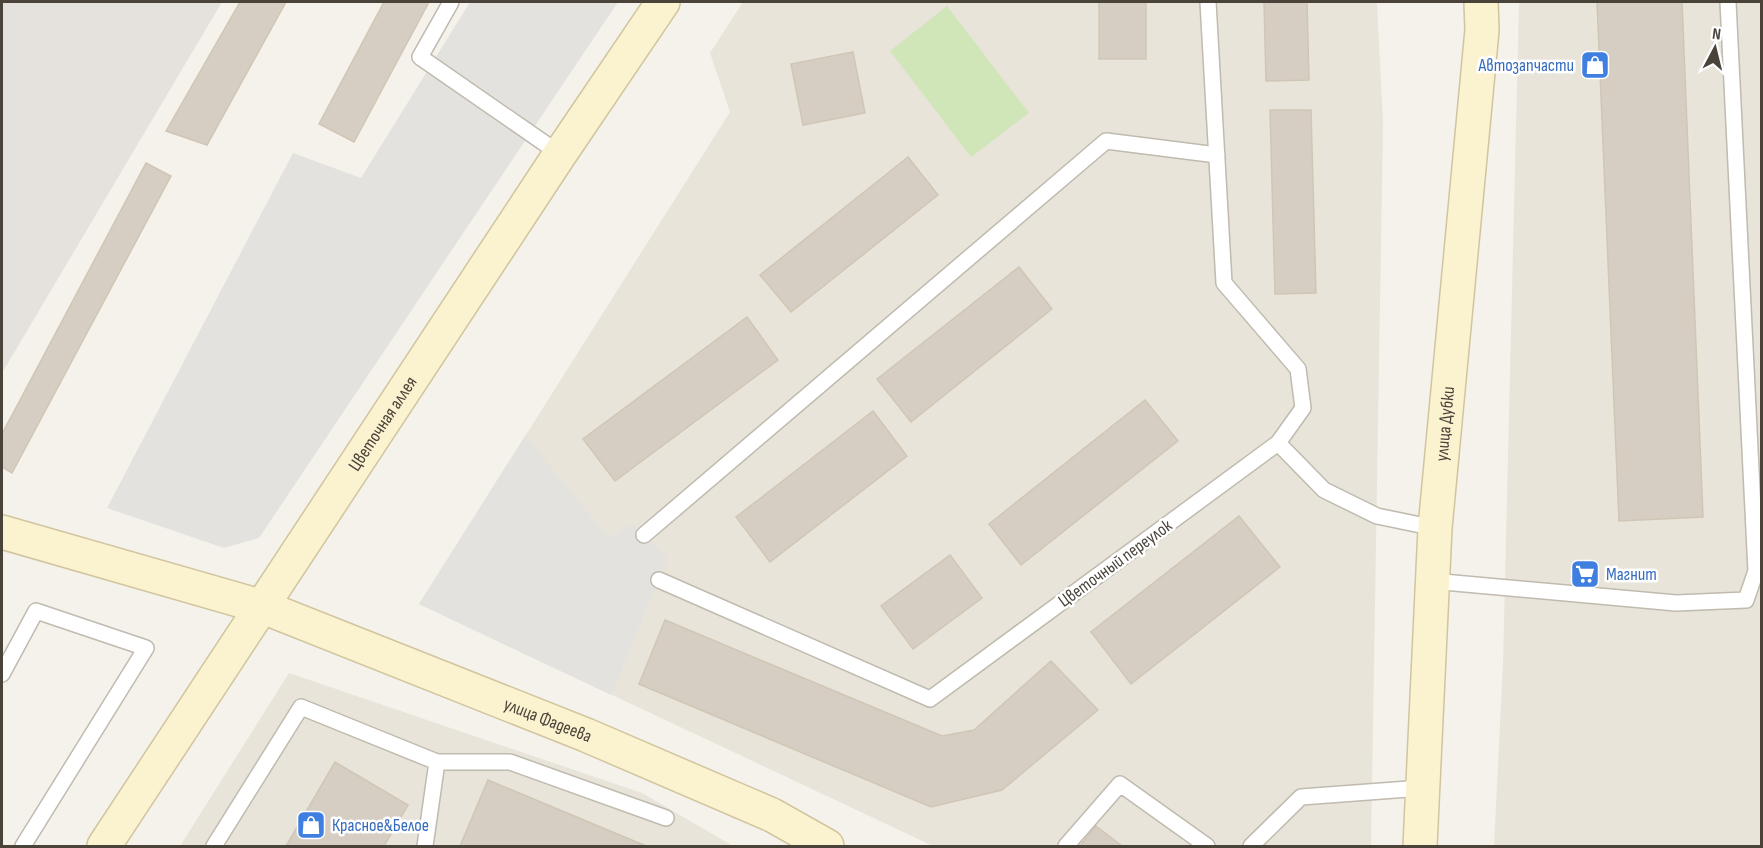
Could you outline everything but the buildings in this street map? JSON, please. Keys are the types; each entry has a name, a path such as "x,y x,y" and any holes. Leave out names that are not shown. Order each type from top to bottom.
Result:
{"street":[{"name":"Цветочная аллея","path":"104,846 560,154 663,2"},
{"name":"улица Дубки","path":"1420,846 1435,528 1482,30 1481,2"},
{"name":"улица Фадеева","path":"2,532 263,607 772,814 827,846"}],"lane":[{"path":"451,2 420,57 560,154"},
{"name":"Цветочный переулок","path":"659,580 930,699 1278,443 1303,408 1298,369 1224,283 1208,2"},
{"path":"1432,581 1676,603 1746,600 1757,582 1728,2"},
{"path":"644,535 1106,141 1217,155"},
{"path":"1278,443 1324,490 1377,516 1435,528"},
{"path":"2,674 36,611 146,648 23,846"},
{"path":"214,846 301,706 437,762 510,762 666,818"},
{"path":"425,846 437,762"},
{"path":"1066,846 1120,784 1206,846"},
{"path":"1251,846 1301,797 1422,788"}],"shaded area":[{"path":"2,2 222,2 2,373"},
{"path":"470,2 618,2 259,538 224,548 107,508 293,153 361,178"},
{"path":"743,2 1377,2 1383,124 1371,846 933,846 419,604 730,112 710,53"},
{"path":"1519,2 1761,2 1761,846 1494,846 1503,663"},
{"path":"525,436 609,538 632,524 668,558 611,695 419,604"},
{"path":"289,673 642,793 733,846 180,846"}],"green space":[{"path":"947,6 1029,113 971,157 890,51"}],"place":[{"name":"Автозапчасти","path":"1595,65"},
{"name":"Магнит","path":"1585,574"},
{"name":"Красное&Белое","path":"311,825"}]}
